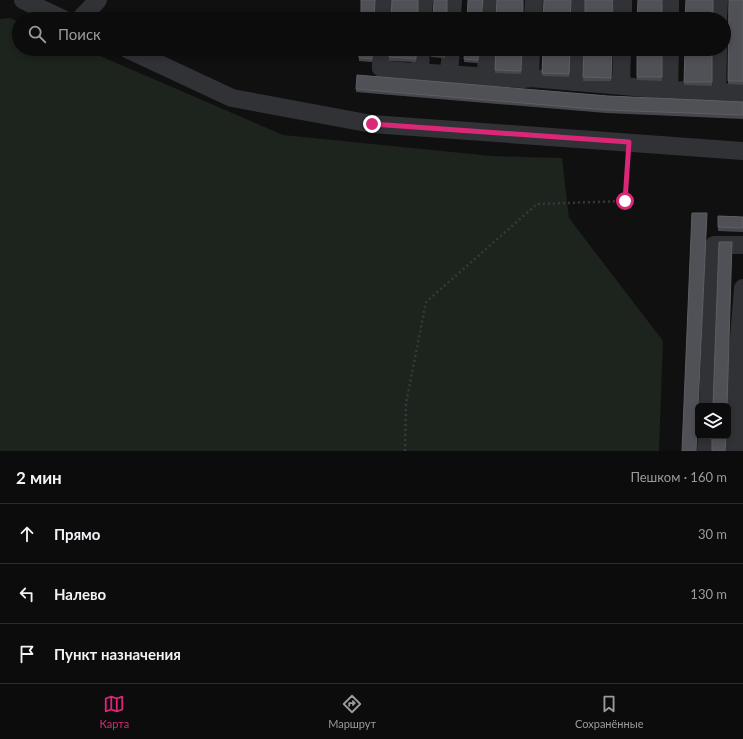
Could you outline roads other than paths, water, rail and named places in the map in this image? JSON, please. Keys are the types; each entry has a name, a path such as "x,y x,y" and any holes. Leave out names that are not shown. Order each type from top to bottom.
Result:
{"street":[{"path":"22,0 48,12"},
{"path":"87,12 98,0"},
{"path":"382,12 383,0"},
{"path":"423,12 424,0"},
{"path":"452,12 453,0"},
{"path":"488,0 488,12"},
{"path":"533,12 534,0"},
{"path":"577,12 578,0"},
{"path":"622,12 623,0"},
{"path":"670,0 670,12"},
{"path":"718,12 719,0"},
{"path":"142,56 232,98 357,122 743,151"},
{"path":"381,56 380,68 411,72 420,71 441,74 450,73 523,79 530,78 669,90 743,93"},
{"path":"420,71 421,56"},
{"path":"450,73 451,56"},
{"path":"486,76 487,56"},
{"path":"530,78 532,56"},
{"path":"574,82 575,56"},
{"path":"621,85 622,56"},
{"path":"669,90 670,56"},
{"path":"716,92 718,56"},
{"path":"708,403 714,244 743,244"},
{"path":"734,451 737,362 743,288"},
{"path":"706,451 707,439"}]}
